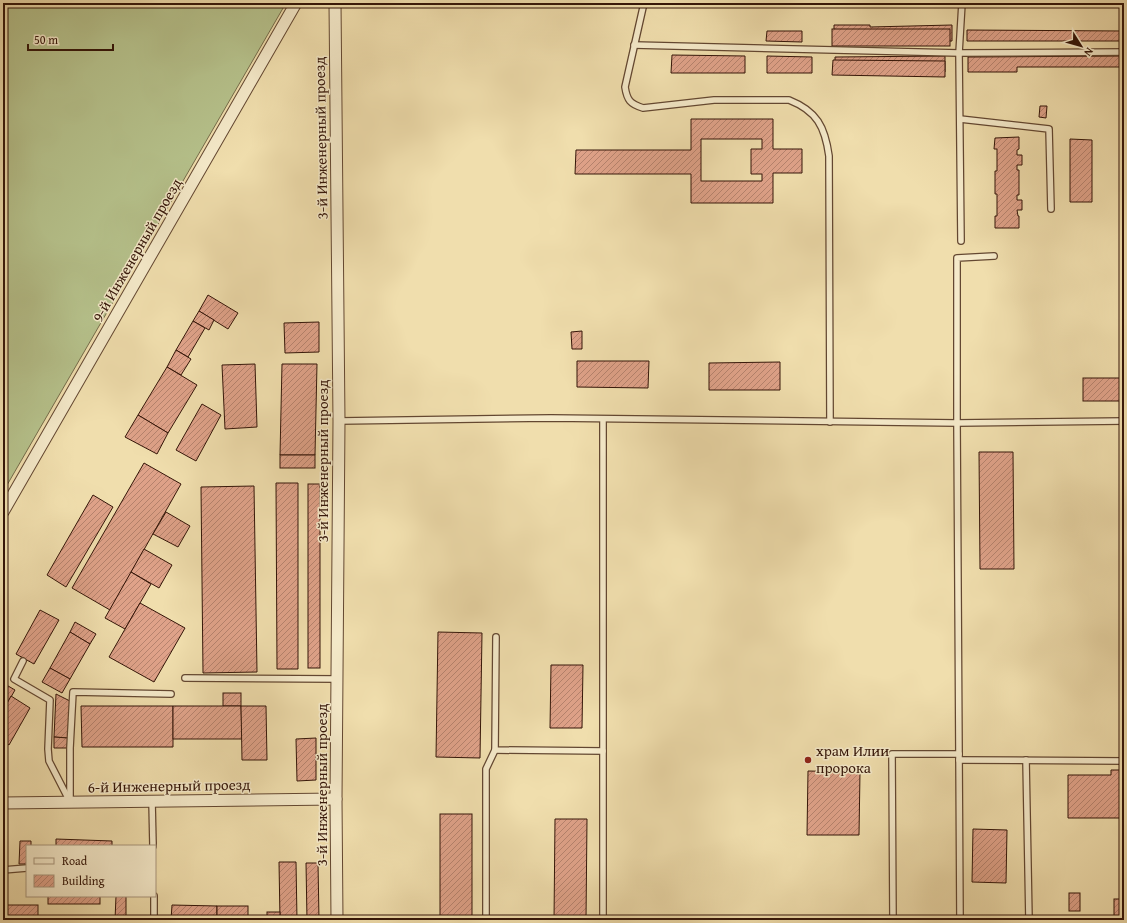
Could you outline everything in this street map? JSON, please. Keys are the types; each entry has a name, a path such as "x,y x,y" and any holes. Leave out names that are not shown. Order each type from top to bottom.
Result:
{"street":[{"name":"9-й Инженерный проезд","path":"3,512 296,3"},
{"name":"3-й Инженерный проезд","path":"335,3 339,421 336,799 337,920"},
{"name":"6-й Инженерный проезд","path":"3,803 336,799"}],"lane":[{"path":"644,3 625,87 627,97 634,105 643,108 714,100 789,100 800,105 812,114 821,125 827,142 828,156 830,422"},
{"path":"961,241 959,53 962,3"},
{"path":"634,45 959,53 1124,52"},
{"path":"960,119 1049,129 1051,209"},
{"path":"960,920 957,258 994,256"},
{"path":"339,421 603,419 957,423 1124,421"},
{"path":"603,419 603,920"},
{"path":"486,920 486,769 495,750 496,637"},
{"path":"23,661 14,679 50,700 49,761 70,802"},
{"path":"185,678 337,678"},
{"path":"70,802 70,748 73,692 171,694"},
{"path":"495,750 603,751"},
{"path":"893,920 892,754 1026,760 1124,761"},
{"path":"1026,760 1029,920"},
{"path":"152,801 153,845"},
{"path":"3,870 26,868"},
{"path":"154,897 154,920"}],"green space":[{"path":"3,3 286,3 3,492"}],"building":[{"path":"834,25 870,25 870,27 952,25 952,41 870,43 834,41"},
{"path":"832,29 950,29 950,46 832,46"},
{"path":"967,30 1124,31 1124,41 967,41"},
{"path":"767,31 802,31 802,42 766,41"},
{"path":"672,55 745,56 745,73 671,73"},
{"path":"767,56 812,57 812,73 767,73"},
{"path":"945,56 945,72 835,72 835,57"},
{"path":"1124,56 1124,67 1017,67 1017,72 968,72 968,57"},
{"path":"833,60 945,61 945,77 832,75"},
{"path":"1040,106 1047,106 1046,118 1039,117"},
{"path":"691,119 773,119 773,149 802,149 802,173 773,173 773,203 691,203 691,174 575,174 576,150 691,150","holes":["701,139 762,139 762,149 751,149 751,174 762,174 762,181 701,181"]},
{"path":"1019,137 1019,149 1017,150 1017,155 1022,155 1022,165 1017,165 1017,170 1019,170 1019,195 1017,195 1017,200 1022,200 1022,210 1017,210 1019,216 1019,228 995,228 995,216 997,216 995,171 997,171 997,149 994,149 995,138"},
{"path":"1070,139 1092,140 1092,202 1070,202"},
{"path":"208,295 238,313 228,329 199,311"},
{"path":"199,311 214,320 209,330 193,321"},
{"path":"193,321 205,328 188,357 176,350"},
{"path":"319,322 319,352 285,353 284,323"},
{"path":"582,331 582,349 572,349 571,332"},
{"path":"176,350 191,359 181,375 167,367"},
{"path":"577,361 649,361 648,388 577,387"},
{"path":"780,362 780,390 709,390 709,363"},
{"path":"255,364 257,427 225,429 222,365"},
{"path":"282,364 317,364 315,455 280,455"},
{"path":"167,367 197,385 168,433 138,415"},
{"path":"1083,378 1124,378 1124,401 1083,401"},
{"path":"202,404 221,415 196,461 176,450"},
{"path":"138,415 168,433 157,454 125,437"},
{"path":"979,452 1013,452 1014,569 980,569"},
{"path":"280,455 315,455 315,468 280,468"},
{"path":"144,463 181,484 110,610 72,588"},
{"path":"276,483 298,483 298,669 277,669"},
{"path":"308,484 320,484 320,668 308,668"},
{"path":"254,486 257,672 203,673 201,487"},
{"path":"93,495 113,507 66,587 47,575"},
{"path":"166,512 190,526 178,547 153,534"},
{"path":"144,549 172,565 159,588 131,572"},
{"path":"131,572 151,584 125,629 105,618"},
{"path":"140,603 185,628 154,682 109,657"},
{"path":"40,610 59,620 34,664 16,654"},
{"path":"75,622 96,634 90,644 70,632"},
{"path":"70,632 90,644 70,679 50,668"},
{"path":"438,632 482,633 480,758 436,757"},
{"path":"551,665 583,665 582,728 550,728"},
{"path":"50,668 70,679 62,693 42,682"},
{"path":"3,683 15,690 3,711"},
{"path":"223,693 241,693 241,706 223,706"},
{"path":"56,694 70,701 68,738 54,737"},
{"path":"11,696 30,708 9,745 3,741 3,711"},
{"path":"81,706 173,706 173,747 82,747"},
{"path":"173,706 241,706 242,739 173,739"},
{"path":"241,706 266,706 267,760 242,760"},
{"path":"54,737 68,738 67,748 54,748"},
{"path":"316,738 316,780 297,781 296,739"},
{"path":"1111,770 1123,770 1124,869 1121,869 1121,818 1068,818 1068,775 1111,775"},
{"path":"808,771 860,772 859,835 807,835"},
{"path":"440,814 472,814 472,920 440,920"},
{"path":"555,819 587,819 586,920 554,920"},
{"path":"973,829 1007,830 1006,883 972,882"},
{"path":"56,839 112,841 112,845 56,845"},
{"path":"20,841 31,841 31,845 26,845 26,864 19,864"},
{"path":"279,862 296,862 297,920 280,920"},
{"path":"306,863 318,863 319,920 307,920"},
{"path":"1069,893 1080,893 1080,911 1069,911"},
{"path":"48,897 100,897 100,904 48,904"},
{"path":"116,897 126,897 126,920 115,920"},
{"path":"1114,899 1124,899 1124,920 1114,920"},
{"path":"3,905 38,905 38,920 3,920"},
{"path":"172,905 217,906 217,920 171,920"},
{"path":"217,906 248,906 248,920 217,920"},
{"path":"267,912 280,912 280,920 267,920"}],"place":[{"name":"храм Илии пророка","path":"808,760"}]}
